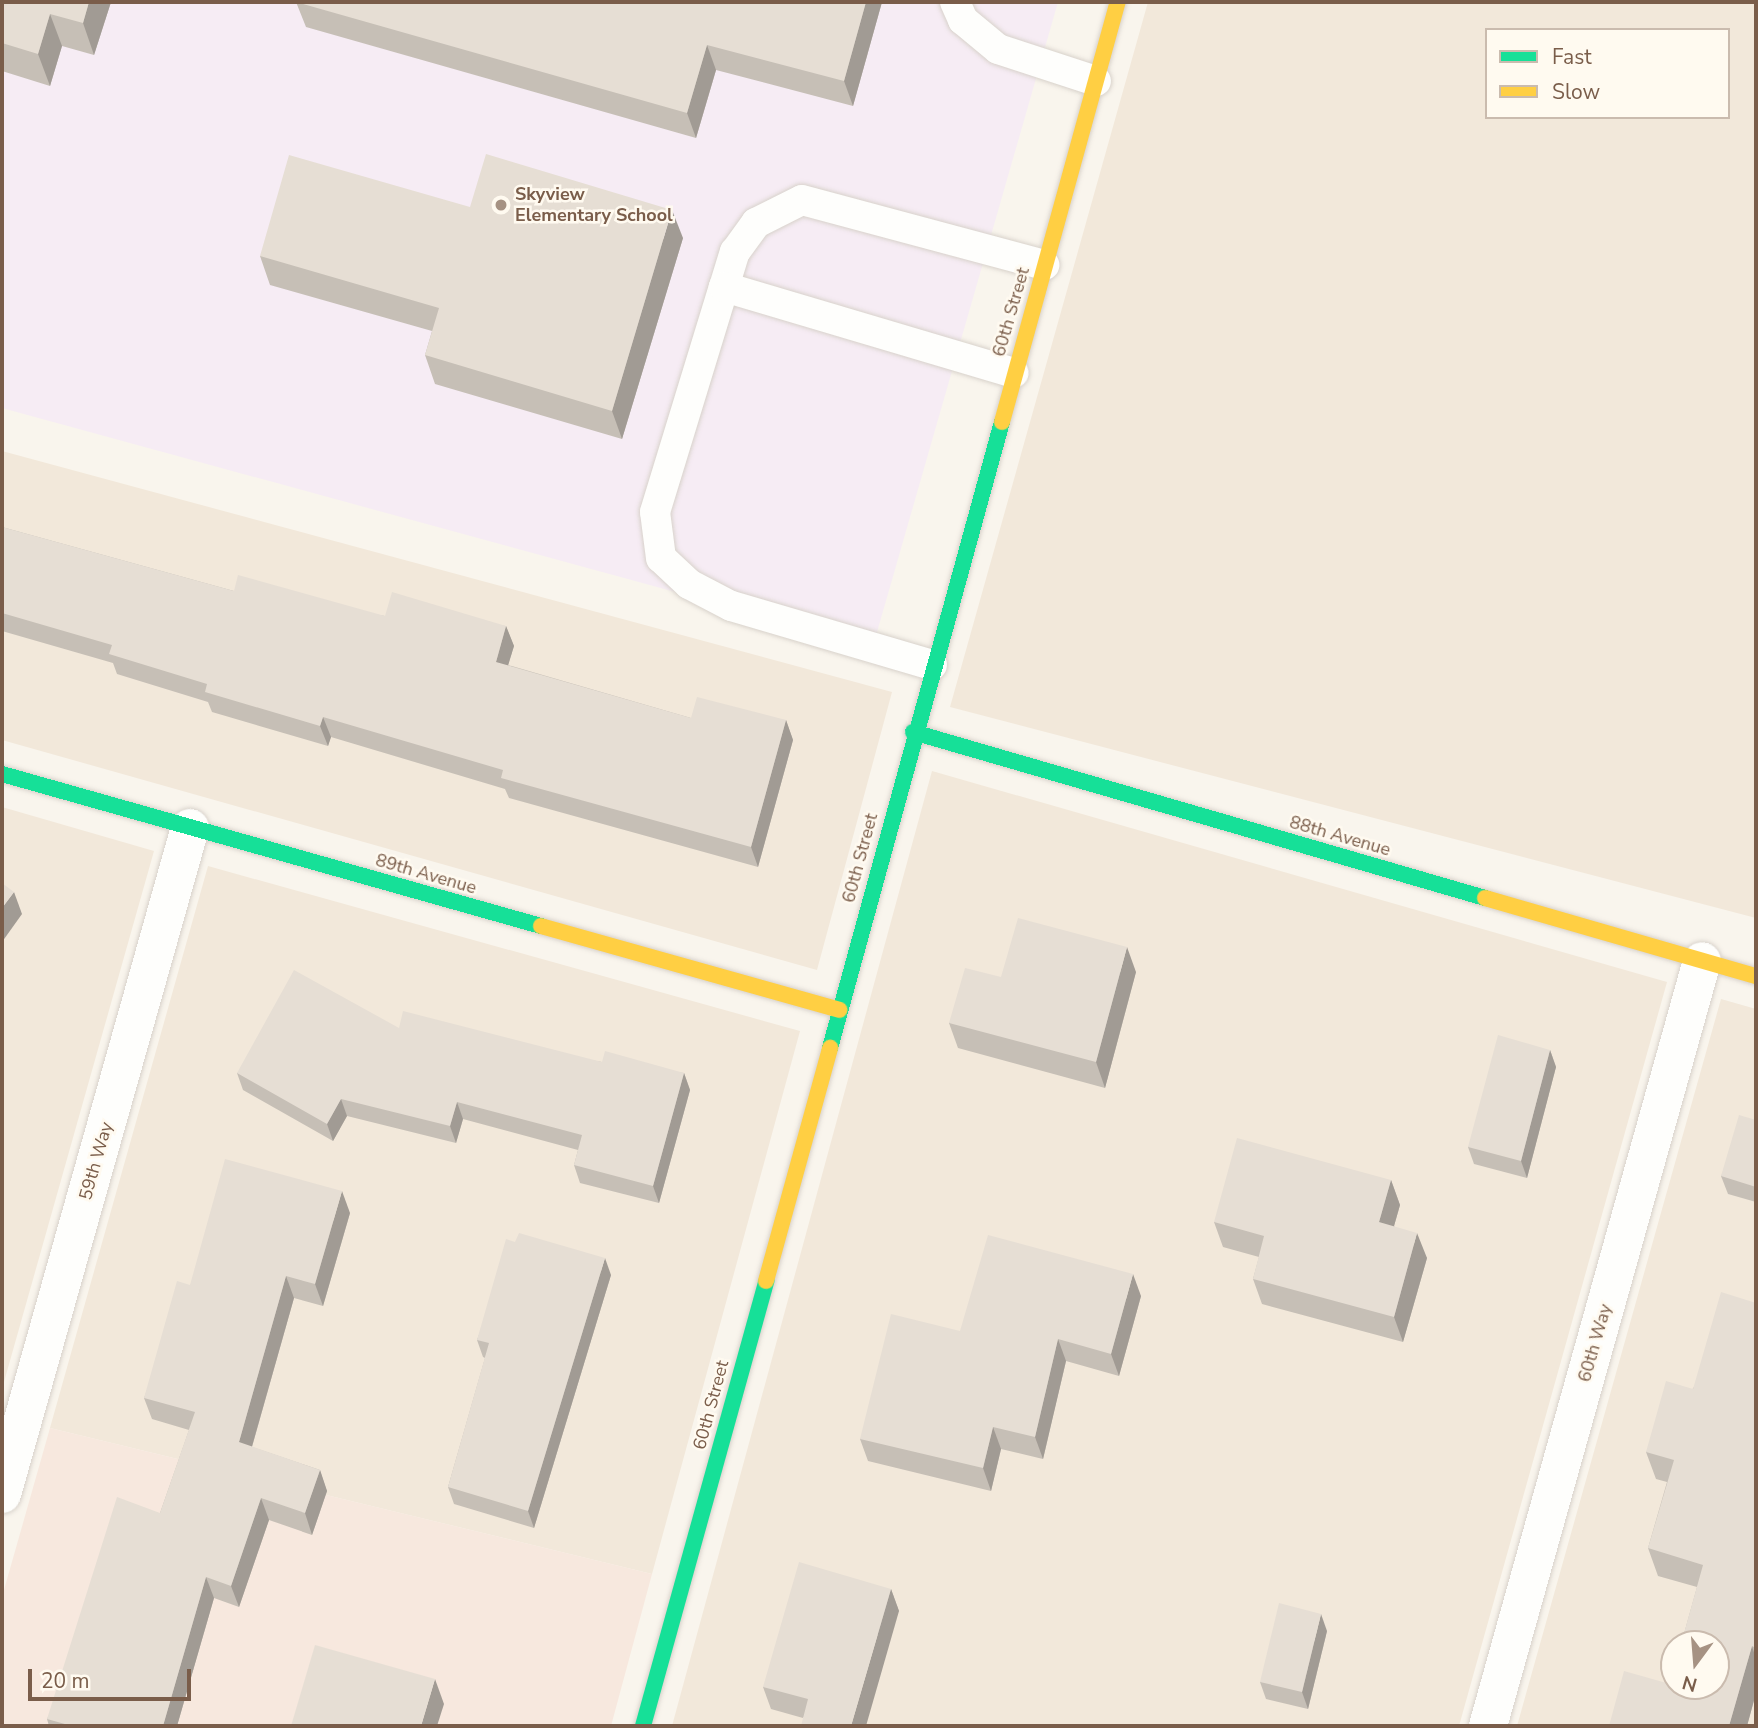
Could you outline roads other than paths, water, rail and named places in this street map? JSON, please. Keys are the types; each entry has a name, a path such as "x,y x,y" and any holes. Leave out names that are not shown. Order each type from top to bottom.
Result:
{"street":[{"name":"60th Street","path":"643,1726 913,732 1118,2"},
{"name":"88th Avenue","path":"913,732 1756,976"},
{"name":"89th Avenue","path":"2,774 839,1010"},
{"name":"59th Way","path":"2,1494 190,828"},
{"name":"60th Way","path":"1488,1726 1702,961"}],"lane":[{"path":"955,2 963,20 998,49 1096,81"},
{"path":"932,665 731,606 689,584 661,558 655,512 735,252 757,223 802,200 1044,264"},
{"path":"724,288 1014,373"}],"place":[{"name":"Skyview Elementary School","path":"501,205"}]}
